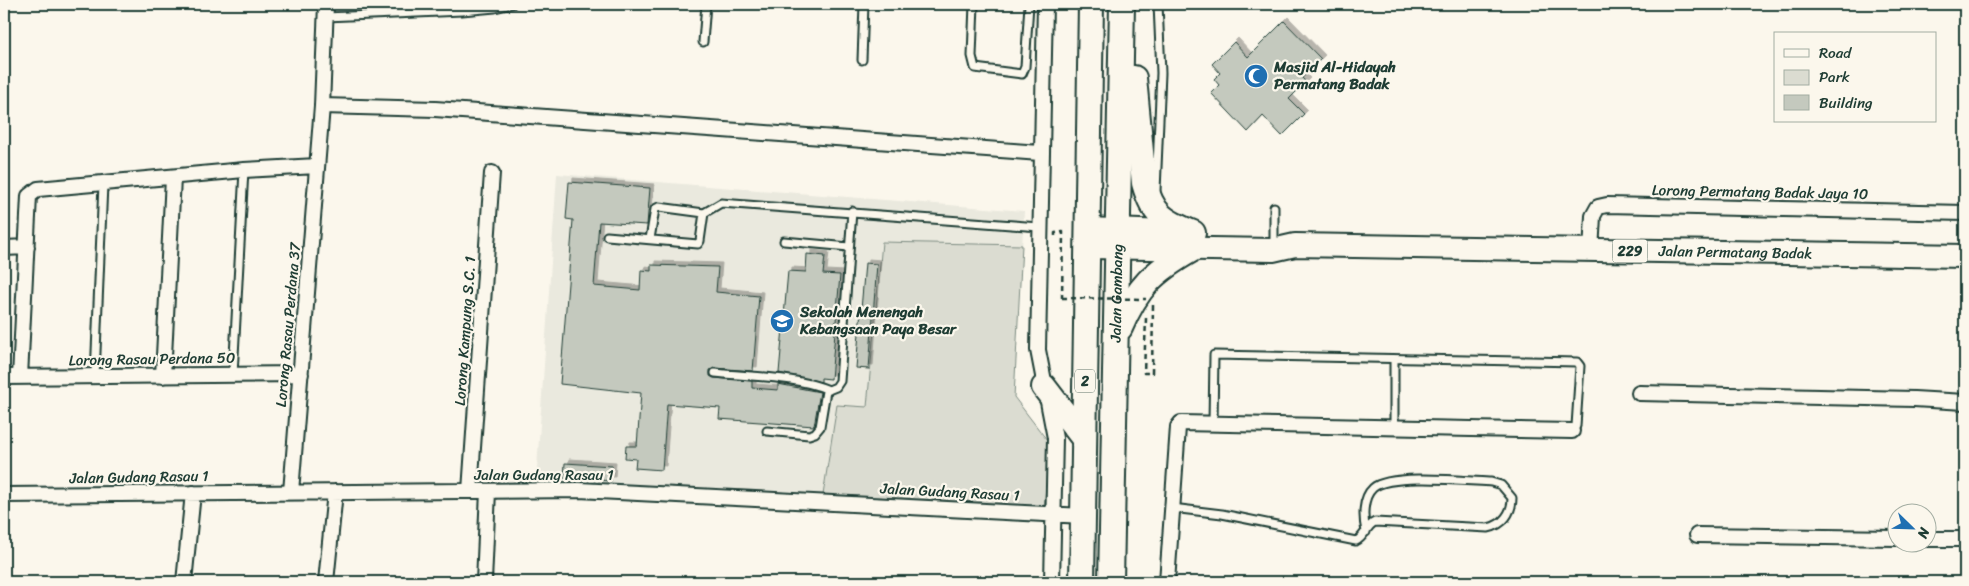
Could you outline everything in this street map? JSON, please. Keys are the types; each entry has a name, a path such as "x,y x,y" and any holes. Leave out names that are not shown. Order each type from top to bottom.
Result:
{"highway":[{"name":"Jalan Gambang","path":"1082,582 1091,4"},
{"name":"Jalan Gambang","path":"1111,582 1122,4"},
{"path":"1116,340 1130,307 1144,284 1193,241 1155,211 1144,183 1126,4"},
{"path":"1044,387 1084,439"}],"main road":[{"name":"Jalan Permatang Badak","path":"1087,238 1281,245 1965,256"}],"street":[{"path":"1045,4 1040,153 1038,350 1055,438 1052,582"},
{"name":"Lorong Rasau Perdana 37","path":"291,492 322,106 326,10"},
{"path":"322,106 435,109 1040,153"},
{"path":"20,377 30,196 38,189 173,178 317,163"},
{"name":"Lorong Kampung S.C. 1","path":"470,491 492,173"},
{"path":"163,376 173,178"},
{"name":"Lorong Permatang Badak Jaya 10","path":"1591,251 1594,216 1598,207 1606,206 1965,213"},
{"path":"4,248 27,247"},
{"name":"Lorong Rasau Perdana 50","path":"4,377 301,374"},
{"path":"1639,393 1914,399 1965,402"},
{"path":"1167,582 1178,427 1185,423 1572,431"},
{"path":"484,582 488,491"},
{"name":"Jalan Gudang Rasau 1","path":"4,495 635,491 1084,516"},
{"path":"326,582 335,492"},
{"path":"184,582 192,493"},
{"path":"1697,535 1886,538"},
{"path":"1936,539 1965,539"}],"lane":[{"path":"326,10 462,11 495,8 512,4"},
{"path":"703,42 706,4"},
{"path":"862,60 864,4"},
{"path":"974,4 972,56 975,68 1022,74 1025,67 1030,4"},
{"path":"1155,211 1161,73 1158,4"},
{"path":"233,375 244,170"},
{"path":"95,376 103,184"},
{"path":"650,239 655,209 659,207 704,213 721,203 1039,226"},
{"path":"1274,207 1281,245"},
{"path":"767,431 808,435 815,433 820,427 824,395 836,387 840,381 852,211"},
{"path":"607,236 698,244 704,213"},
{"path":"784,241 849,247"},
{"path":"1213,424 1214,355 1577,362 1580,366 1576,426 1572,431"},
{"path":"1394,359 1394,427"},
{"path":"715,373 812,384 829,390"},
{"path":"1172,508 1222,514 1356,541 1366,532 1375,522 1488,528 1497,526 1512,507 1512,498 1501,485 1491,482 1392,480 1373,488 1366,500 1363,517 1366,532"}],"path":[{"path":"1055,242 1055,233 1063,232 1062,298 1146,299 1144,373 1152,373 1153,306"}],"shaded area":[{"name":"Sekolah Menengah Kebangsaan Paya Besar","path":"557,174 1024,211 1014,397 1050,444 957,505 823,495 536,483"}],"green space":[{"path":"882,242 1022,245 1014,397 1050,444 1044,508 957,505 823,495 837,405 867,407"}],"building":[{"path":"1284,21 1321,59 1302,78 1306,82 1289,99 1304,114 1282,136 1263,116 1248,132 1211,93 1219,85 1214,79 1220,73 1212,64 1234,42 1248,57"},
{"path":"569,182 650,188 647,225 599,222 594,286 640,290 641,270 651,271 651,265 718,267 716,292 759,296 753,371 715,368 710,370 710,376 714,378 752,381 752,388 778,390 778,384 820,392 814,426 719,419 720,408 667,404 662,470 635,468 636,459 625,458 626,446 637,446 641,393 560,384 573,220 566,219"},
{"path":"807,254 825,256 823,274 840,275 831,379 821,378 821,382 779,373 788,271 806,272"},
{"path":"865,263 877,264 869,369 856,368"},
{"path":"565,463 612,466 611,481 564,478"}],"place":[{"name":"Masjid Al-Hidayah Permatang Badak","path":"1256,76"},
{"name":"Sekolah Menengah Kebangsaan Paya Besar","path":"782,321"}]}
